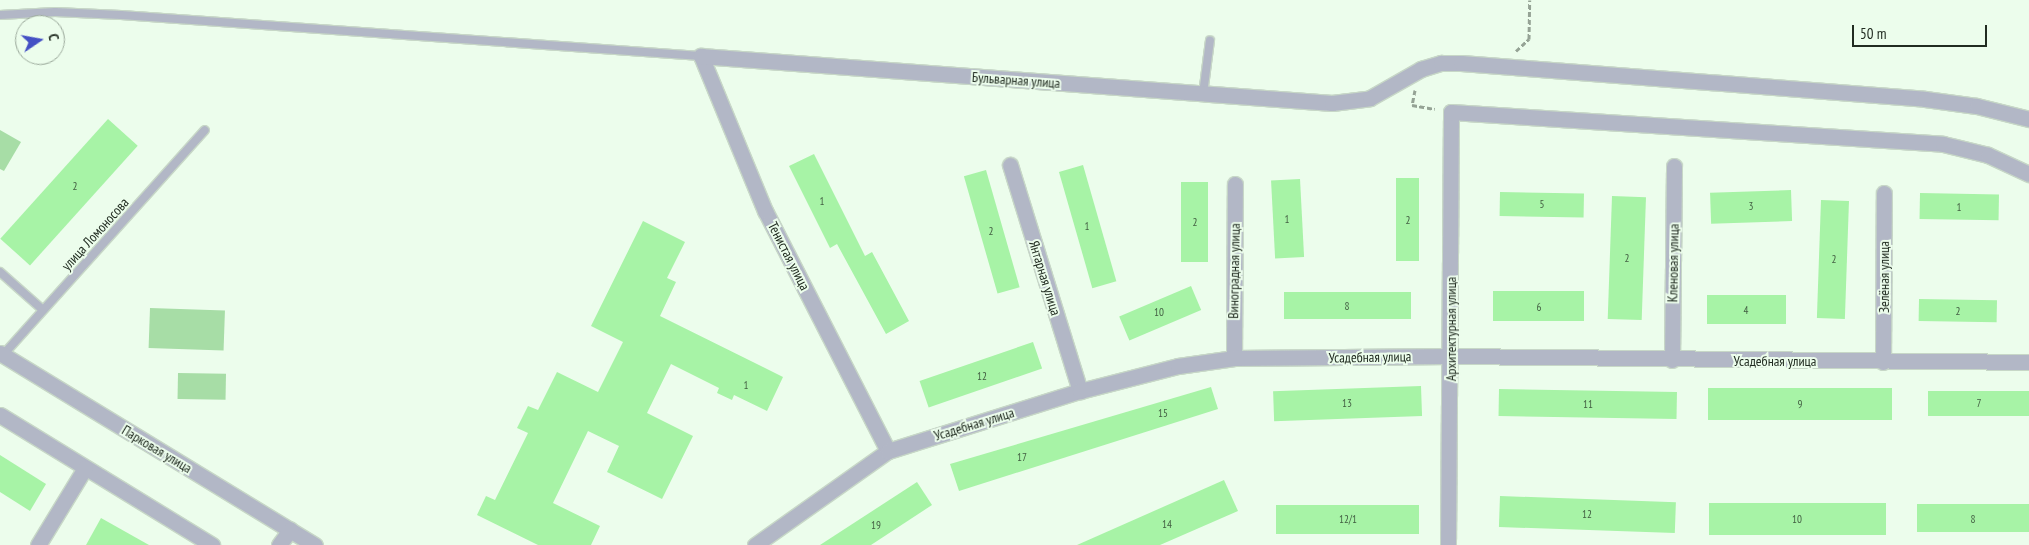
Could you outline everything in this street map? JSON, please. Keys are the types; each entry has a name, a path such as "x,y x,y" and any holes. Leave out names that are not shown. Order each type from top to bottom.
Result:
{"street":[{"name":"Бульварная улица","path":"701,56 1332,103 1370,98 1420,69 1441,63 1461,63 1925,100 1977,106 2029,119"},
{"name":"Тенистая улица","path":"701,56 765,211 888,451"},
{"name":"Архитектурная улица","path":"1448,545 1451,356 1451,112 1943,144 1988,155 2029,174"},
{"name":"Янтарная улица","path":"1010,165 1080,391"},
{"name":"Кленовая улица","path":"1672,360 1674,166"},
{"name":"Виноградная улица","path":"1234,358 1235,184"},
{"name":"Зелёная улица","path":"1883,362 1884,193"},
{"name":"Парковая улица","path":"1,354 315,545"},
{"name":"Усадебная улица","path":"755,545 888,451 1080,391 1178,366 1234,358 1451,356 1672,360 2029,362"},
{"path":"0,415 212,545"},
{"path":"38,545 85,468"},
{"path":"280,545 290,530"}],"lane":[{"path":"0,16 55,12 121,15 701,56"},
{"path":"1203,94 1210,40"},
{"name":"улица Ломоносова","path":"1,354 205,130"},
{"path":"0,272 43,310"}],"path":[{"path":"1509,50 1518,51 1529,39 1530,0"}],"green space":[{"path":"0,130 21,142 4,171 0,169"},
{"path":"150,308 225,311 224,351 149,348"},
{"path":"178,373 226,374 226,400 178,399"}],"building":[{"path":"108,119 138,146 30,265 0,239"},
{"path":"814,154 865,256 872,252 909,321 886,334 837,244 830,248 789,166"},
{"path":"1083,165 1116,281 1092,288 1059,172"},
{"path":"986,170 1020,287 998,294 964,176"},
{"path":"1396,178 1419,178 1419,261 1396,261"},
{"path":"1300,179 1304,257 1275,258 1271,181"},
{"path":"1181,182 1208,182 1208,262 1181,262"},
{"path":"1791,190 1792,221 1711,224 1710,193"},
{"path":"1500,192 1584,193 1584,217 1500,216"},
{"path":"1920,193 1999,194 1999,220 1920,219"},
{"path":"1612,196 1646,197 1642,320 1608,319"},
{"path":"1821,200 1849,201 1845,319 1817,318"},
{"path":"643,221 685,242 667,278 676,282 660,316 783,377 767,411 734,395 732,400 717,393 719,388 671,364 647,413 693,436 662,499 607,472 619,446 588,431 553,503 600,526 591,545 538,545 477,515 486,496 495,500 528,433 517,428 528,406 538,410 557,372 598,392 623,342 591,326"},
{"path":"1191,286 1201,310 1129,340 1119,316"},
{"path":"1493,291 1584,291 1584,321 1493,321"},
{"path":"1284,292 1411,292 1411,319 1284,319"},
{"path":"1707,295 1786,295 1786,324 1707,324"},
{"path":"1919,299 1997,300 1997,322 1919,321"},
{"path":"1033,342 1042,368 929,408 920,381"},
{"path":"1421,386 1422,416 1274,421 1273,391"},
{"path":"1211,387 1218,409 959,491 950,464"},
{"path":"1708,388 1892,388 1892,420 1708,420"},
{"path":"1499,389 1677,392 1677,419 1499,416"},
{"path":"1928,391 2029,391 2029,416 1928,416"},
{"path":"0,455 46,484 30,511 0,492"},
{"path":"1224,480 1238,511 1160,545 1077,545"},
{"path":"917,482 932,505 871,545 820,545"},
{"path":"1500,496 1676,502 1675,533 1499,527"},
{"path":"1709,503 1886,503 1886,535 1709,535"},
{"path":"1917,504 2029,504 2029,532 1917,532"},
{"path":"1276,505 1419,505 1419,534 1276,534"},
{"path":"101,518 149,545 86,545"}]}
